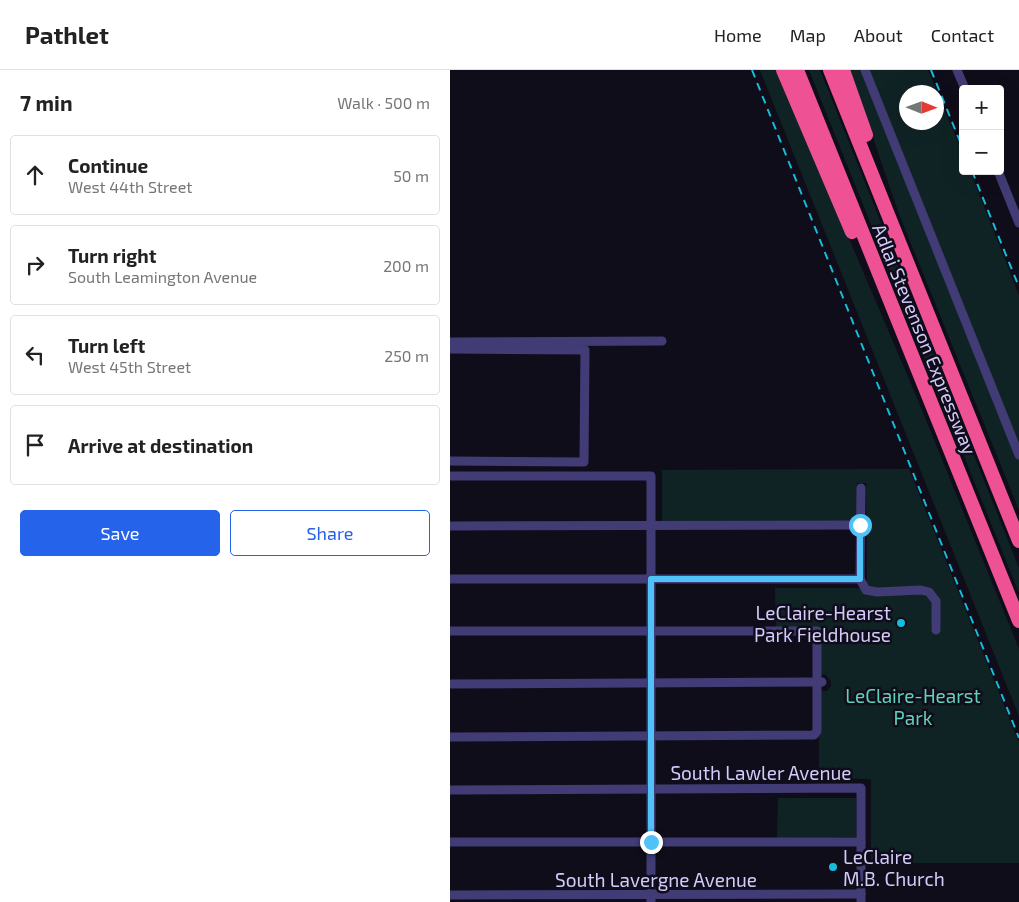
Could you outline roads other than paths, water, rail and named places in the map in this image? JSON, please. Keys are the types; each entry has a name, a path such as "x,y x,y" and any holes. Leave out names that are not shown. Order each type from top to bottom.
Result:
{"highway":[{"path":"783,70 880,298 915,364"},
{"name":"Adlai Stevenson Expressway","path":"797,70 1019,622"},
{"name":"Adlai Stevenson Expressway","path":"830,70 885,206"},
{"path":"842,70 864,129 885,206 1019,540"}],"street":[{"path":"864,70 1019,455"},
{"path":"957,70 963,85"},
{"path":"1000,175 1019,223"},
{"path":"450,342 662,341"},
{"path":"450,349 585,350 585,367 584,462 450,462"},
{"path":"450,476 651,476 651,898"},
{"path":"861,488 860,579 866,590 877,592 921,590 929,592 936,600 936,630"},
{"path":"450,526 860,525"},
{"path":"450,579 860,579"},
{"path":"450,632 817,631 821,682 817,731 814,735 450,737"},
{"path":"450,684 821,682"},
{"name":"South Lawler Avenue","path":"450,790 861,788 861,842"},
{"path":"450,842 861,842 861,898"},
{"name":"South Lavergne Avenue","path":"450,895 731,899 861,898"}],"railway":[{"path":"752,70 1019,738"},
{"path":"931,70 959,139"},
{"path":"974,175 1019,287"}],"place":[{"name":"LeClaire-Hearst Park Fieldhouse","path":"901,623"},
{"name":"LeClaire M.B. Church","path":"833,867"}],"park label":[{"name":"LeClaire-Hearst Park","path":"913,706"}]}
